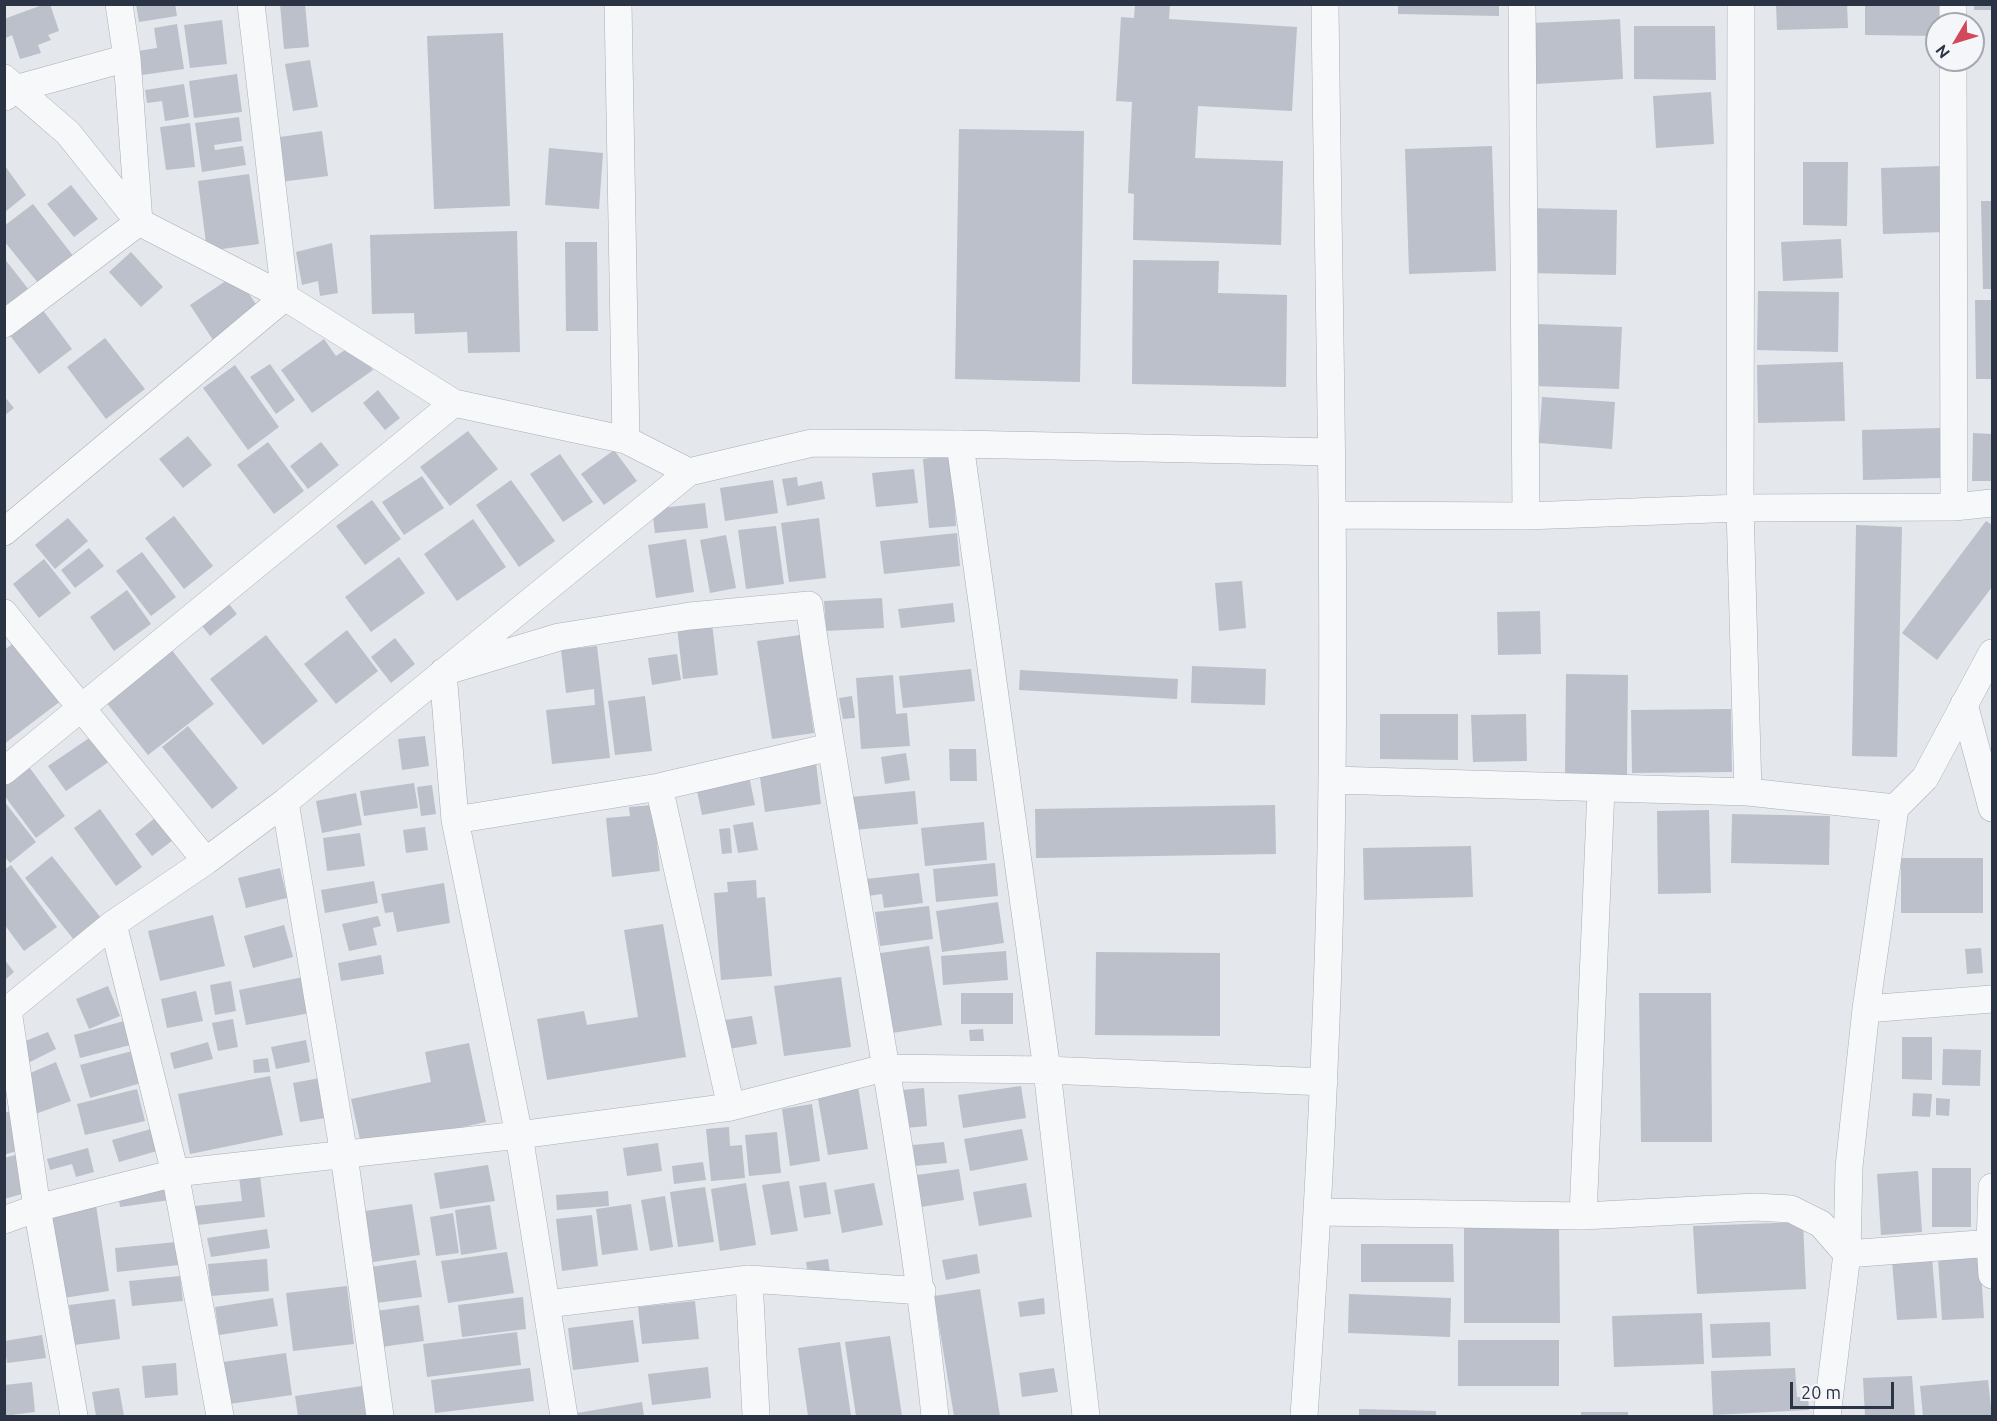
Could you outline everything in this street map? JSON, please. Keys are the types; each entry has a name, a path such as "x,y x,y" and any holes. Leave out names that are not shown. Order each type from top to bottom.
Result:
{"street":[{"path":"119,4 127,58 139,222"},
{"path":"251,4 285,297"},
{"path":"618,4 626,440"},
{"path":"1304,1416 1324,1082 1332,780 1332,515 1325,4"},
{"path":"1522,4 1526,516"},
{"path":"1741,4 1740,508 1748,792"},
{"path":"8,88 127,58"},
{"path":"1953,72 1954,507"},
{"path":"8,88 68,133 139,222 285,297 454,403 626,440 689,472"},
{"path":"4,324 139,222"},
{"path":"4,532 285,297"},
{"path":"4,771 82,710 454,403"},
{"path":"74,1416 36,1208 6,1010 112,924 206,861 285,802 689,472 812,443 1331,452"},
{"path":"960,444 1047,1071 1086,1416"},
{"path":"1332,515 1526,516 1740,508 1954,507 1992,503"},
{"path":"443,672 559,637 690,616 809,605 830,747 922,1291 935,1416"},
{"path":"4,613 206,861"},
{"path":"1827,1416 1847,1254 1849,1167 1866,1009 1895,808 1925,778 1992,653"},
{"path":"443,672 455,820 519,1135 564,1416"},
{"path":"1964,704 1992,808"},
{"path":"455,820 659,787 830,747"},
{"path":"1332,780 1748,792 1895,808"},
{"path":"659,787 731,1107"},
{"path":"1583,1216 1601,789"},
{"path":"285,802 344,1155 380,1416"},
{"path":"112,924 175,1173 216,1416"},
{"path":"1866,1009 1992,999"},
{"path":"4,1220 36,1208 175,1173 519,1135 731,1107 885,1068 1047,1071 1324,1082"},
{"path":"1992,1187 1992,1275"},
{"path":"1318,1212 1583,1216 1755,1207 1791,1209 1821,1224 1847,1254"},
{"path":"1847,1254 1991,1243"},
{"path":"547,1304 749,1279 922,1291"},
{"path":"749,1279 756,1416"}],"building":[{"path":"50,4 59,31 48,35 51,40 38,45 41,53 20,59 12,35 6,38 4,19"},
{"path":"136,4 175,4 177,16 139,22"},
{"path":"280,4 305,4 309,47 284,49"},
{"path":"1135,4 1170,4 1169,19 1297,27 1292,111 1198,106 1195,158 1283,161 1281,245 1133,240 1134,194 1128,193 1132,102 1116,101 1121,17 1134,18"},
{"path":"1398,4 1499,4 1499,16 1398,14"},
{"path":"1776,4 1847,4 1848,28 1777,30"},
{"path":"1974,4 1992,4 1992,10 1974,10"},
{"path":"1865,5 1941,5 1941,12 1925,12 1925,36 1865,35"},
{"path":"1620,19 1623,79 1536,84 1533,23"},
{"path":"222,20 227,64 190,68 184,25"},
{"path":"177,24 184,69 142,75 138,51 157,48 154,28"},
{"path":"1634,26 1715,26 1716,80 1634,79"},
{"path":"503,33 510,206 434,209 427,36"},
{"path":"310,60 318,107 293,111 285,64"},
{"path":"237,74 242,112 194,118 189,81"},
{"path":"184,84 189,117 165,121 162,101 147,103 145,90"},
{"path":"1711,92 1714,144 1656,148 1653,96"},
{"path":"239,117 242,141 214,145 215,150 243,146 246,165 202,172 195,123"},
{"path":"190,123 195,167 166,170 160,127"},
{"path":"959,129 1084,131 1080,382 955,379"},
{"path":"322,131 328,176 280,182 273,138"},
{"path":"1492,146 1496,271 1409,274 1405,149"},
{"path":"549,148 603,153 599,209 545,205"},
{"path":"1803,162 1848,162 1847,226 1803,225"},
{"path":"5,166 26,195 5,212"},
{"path":"1943,166 1945,232 1883,234 1881,168"},
{"path":"249,174 259,244 207,251 198,181"},
{"path":"71,185 98,219 74,237 47,204"},
{"path":"1981,201 1992,201 1992,289 1983,289"},
{"path":"33,204 74,257 39,284 4,241 4,226"},
{"path":"1529,208 1617,210 1616,275 1528,273"},
{"path":"517,231 520,352 468,353 467,332 415,334 414,313 372,314 370,235"},
{"path":"1841,239 1843,278 1783,281 1781,242"},
{"path":"565,242 597,242 598,331 566,331"},
{"path":"332,243 338,293 320,296 318,281 302,285 296,252"},
{"path":"131,252 163,287 141,307 109,272"},
{"path":"4,258 29,290 4,309"},
{"path":"1133,260 1219,261 1218,293 1287,295 1286,387 1132,384"},
{"path":"236,274 259,309 213,340 190,305"},
{"path":"1758,291 1839,292 1838,352 1757,350"},
{"path":"1975,300 1992,300 1992,379 1976,379"},
{"path":"39,305 72,349 39,374 6,330"},
{"path":"1536,324 1622,327 1619,389 1534,386"},
{"path":"105,338 145,389 106,419 67,367"},
{"path":"324,339 336,356 354,344 373,370 312,413 281,370"},
{"path":"1843,362 1845,421 1758,423 1757,365"},
{"path":"270,364 295,400 276,414 250,377"},
{"path":"235,365 279,427 248,450 203,388"},
{"path":"378,390 400,418 385,430 363,403"},
{"path":"4,396 14,408 4,416"},
{"path":"1542,397 1615,402 1612,449 1539,443"},
{"path":"1940,428 1942,478 1863,480 1862,430"},
{"path":"468,431 498,469 450,506 420,467"},
{"path":"1973,433 1992,434 1992,481 1972,481"},
{"path":"188,436 212,465 183,488 159,459"},
{"path":"268,442 304,491 274,514 237,465"},
{"path":"321,442 339,465 308,489 290,466"},
{"path":"614,450 637,481 604,505 581,474"},
{"path":"560,454 593,502 563,522 530,474"},
{"path":"951,455 956,526 929,528 923,459"},
{"path":"914,469 918,503 876,507 872,473"},
{"path":"422,476 444,508 404,535 382,502"},
{"path":"797,477 798,486 822,481 825,499 787,506 782,479"},
{"path":"511,480 555,541 519,567 476,505"},
{"path":"773,480 778,513 725,521 720,488"},
{"path":"372,500 401,539 365,565 336,526"},
{"path":"705,503 708,528 655,533 652,509"},
{"path":"174,516 213,566 184,589 145,538"},
{"path":"68,518 88,541 55,569 35,545"},
{"path":"819,518 826,578 789,582 781,523"},
{"path":"473,519 506,567 457,601 424,554"},
{"path":"1986,521 1992,525 1992,587 1937,660 1902,633"},
{"path":"1856,525 1902,527 1897,757 1852,756"},
{"path":"776,526 784,584 746,589 738,530"},
{"path":"957,533 960,566 884,574 880,541"},
{"path":"726,535 736,588 710,593 700,540"},
{"path":"686,539 694,592 656,598 648,545"},
{"path":"89,548 104,566 75,588 61,570"},
{"path":"142,552 176,597 151,616 116,571"},
{"path":"399,557 425,593 371,632 345,597"},
{"path":"44,559 71,593 39,618 13,584"},
{"path":"1242,581 1246,628 1219,631 1215,583"},
{"path":"127,590 151,624 114,651 90,617"},
{"path":"882,598 884,628 826,631 824,601"},
{"path":"225,599 237,614 210,636 198,621"},
{"path":"953,603 955,622 901,628 898,609"},
{"path":"1540,611 1541,654 1498,655 1497,612"},
{"path":"712,623 718,675 683,679 677,627"},
{"path":"347,630 378,671 336,704 304,664"},
{"path":"266,635 318,701 263,745 210,679"},
{"path":"800,635 814,733 772,739 757,641"},
{"path":"21,638 66,697 4,744 4,650"},
{"path":"395,638 415,664 391,683 371,657"},
{"path":"597,646 610,758 552,764 546,710 595,705 594,689 566,693 561,650"},
{"path":"171,649 214,704 148,755 105,701"},
{"path":"677,654 681,680 652,685 648,658"},
{"path":"1192,666 1266,669 1265,705 1191,703"},
{"path":"971,669 975,701 903,708 899,676"},
{"path":"1020,670 1178,679 1177,699 1019,690"},
{"path":"1566,674 1628,675 1627,775 1565,775"},
{"path":"893,675 896,714 907,713 910,746 861,749 856,678"},
{"path":"645,696 652,751 615,755 608,701"},
{"path":"852,696 855,718 843,719 839,698"},
{"path":"1731,709 1732,772 1632,773 1631,710"},
{"path":"1380,714 1458,714 1458,760 1380,759"},
{"path":"1526,714 1527,761 1473,762 1471,715"},
{"path":"188,726 238,788 212,809 162,747"},
{"path":"95,734 113,759 66,791 48,766"},
{"path":"425,736 429,766 402,770 398,739"},
{"path":"949,749 976,749 977,781 950,781"},
{"path":"906,753 910,780 885,784 881,757"},
{"path":"24,760 65,816 36,838 4,795 4,774"},
{"path":"816,763 821,804 765,812 759,771"},
{"path":"748,771 755,805 702,815 695,781"},
{"path":"414,783 418,808 364,816 360,791"},
{"path":"432,785 436,814 421,816 417,787"},
{"path":"915,791 918,824 854,830 851,797"},
{"path":"356,793 362,825 322,833 316,801"},
{"path":"4,801 36,842 10,863 4,856"},
{"path":"653,805 660,871 612,877 606,818 630,816 629,807"},
{"path":"1275,805 1276,854 1036,858 1035,809"},
{"path":"100,809 142,867 116,886 74,828"},
{"path":"1709,810 1711,893 1658,894 1657,811"},
{"path":"160,814 177,837 152,856 135,834"},
{"path":"1732,814 1830,816 1829,865 1731,863"},
{"path":"753,822 758,850 738,853 733,825"},
{"path":"984,822 987,860 925,866 921,828"},
{"path":"425,827 428,850 406,853 403,830"},
{"path":"730,828 732,853 722,854 719,829"},
{"path":"360,833 365,866 327,871 323,838"},
{"path":"1471,846 1473,897 1364,900 1363,848"},
{"path":"52,856 101,918 74,940 25,878"},
{"path":"1901,858 1983,858 1983,913 1901,913"},
{"path":"995,863 998,896 936,902 933,869"},
{"path":"11,865 57,927 24,951 4,924 4,870"},
{"path":"280,868 287,898 246,908 238,878"},
{"path":"919,873 923,903 884,908 882,894 868,896 866,879"},
{"path":"756,880 757,898 765,897 772,976 721,980 714,893 728,892 727,882"},
{"path":"374,881 378,903 325,913 321,890"},
{"path":"444,883 450,923 397,932 393,912 385,913 381,894"},
{"path":"998,902 1004,943 942,952 936,911"},
{"path":"929,906 933,939 880,946 875,912"},
{"path":"213,915 225,966 160,981 148,931"},
{"path":"378,916 381,926 373,928 377,945 349,951 342,924"},
{"path":"663,924 686,1057 547,1080 537,1019 584,1011 587,1025 638,1017 624,930"},
{"path":"284,925 293,957 253,968 244,936"},
{"path":"929,946 942,1025 886,1034 874,954"},
{"path":"1981,948 1983,973 1967,974 1965,949"},
{"path":"1006,951 1008,980 943,985 941,956"},
{"path":"1096,952 1220,953 1220,1036 1095,1035"},
{"path":"381,955 384,974 341,981 338,963"},
{"path":"4,959 14,972 6,979 4,977"},
{"path":"303,977 310,1013 246,1025 239,990"},
{"path":"841,977 851,1047 784,1056 774,986"},
{"path":"231,981 236,1011 215,1015 210,985"},
{"path":"108,986 120,1016 89,1029 76,999"},
{"path":"196,991 203,1021 167,1028 161,999"},
{"path":"961,993 1013,993 1013,1024 961,1024"},
{"path":"1639,993 1711,993 1712,1142 1641,1142"},
{"path":"752,1016 757,1044 729,1049 725,1020"},
{"path":"233,1019 238,1047 218,1051 212,1023"},
{"path":"124,1021 130,1045 80,1058 74,1035"},
{"path":"983,1029 984,1041 970,1041 969,1030"},
{"path":"48,1032 56,1049 22,1066 18,1044"},
{"path":"1902,1037 1932,1037 1932,1080 1902,1079"},
{"path":"306,1040 310,1062 276,1069 271,1047"},
{"path":"208,1042 213,1059 174,1069 170,1053"},
{"path":"469,1043 486,1122 362,1149 351,1099 431,1082 425,1052"},
{"path":"1943,1049 1981,1050 1980,1086 1942,1085"},
{"path":"132,1051 141,1083 90,1098 80,1065"},
{"path":"268,1058 270,1072 254,1073 253,1060"},
{"path":"56,1062 71,1101 30,1116 21,1077"},
{"path":"270,1076 283,1135 190,1154 178,1094"},
{"path":"320,1078 326,1118 300,1122 293,1083"},
{"path":"858,1086 868,1149 828,1155 817,1093"},
{"path":"1021,1086 1026,1118 963,1128 958,1095"},
{"path":"924,1088 927,1126 906,1128 902,1090"},
{"path":"137,1089 145,1121 85,1135 77,1104"},
{"path":"1913,1093 1932,1094 1930,1117 1912,1116"},
{"path":"1936,1098 1950,1099 1949,1116 1936,1115"},
{"path":"812,1104 820,1161 790,1166 782,1109"},
{"path":"11,1111 22,1149 4,1155 4,1113"},
{"path":"729,1127 730,1146 742,1145 745,1178 711,1181 706,1129"},
{"path":"151,1129 157,1151 119,1162 112,1140"},
{"path":"1022,1129 1028,1160 970,1171 964,1139"},
{"path":"777,1132 781,1173 749,1176 745,1135"},
{"path":"944,1142 947,1163 915,1166 913,1145"},
{"path":"658,1143 662,1171 627,1176 623,1148"},
{"path":"88,1148 94,1172 76,1177 72,1164 50,1170 47,1159"},
{"path":"23,1153 29,1192 4,1199 4,1158"},
{"path":"703,1162 706,1180 674,1184 672,1166"},
{"path":"488,1165 495,1201 440,1209 434,1173"},
{"path":"259,1167 265,1217 198,1225 195,1206 242,1201 238,1169"},
{"path":"1932,1168 1971,1168 1971,1227 1932,1227"},
{"path":"959,1169 964,1200 915,1208 910,1176"},
{"path":"1918,1171 1922,1232 1881,1235 1877,1174"},
{"path":"167,1179 170,1200 120,1207 118,1191"},
{"path":"789,1181 798,1231 771,1235 762,1185"},
{"path":"826,1182 831,1214 804,1218 799,1186"},
{"path":"746,1183 756,1245 720,1251 711,1189"},
{"path":"874,1183 883,1225 842,1233 834,1190"},
{"path":"1026,1183 1032,1217 979,1226 973,1192"},
{"path":"705,1187 714,1242 678,1247 670,1192"},
{"path":"608,1191 609,1206 557,1210 556,1195"},
{"path":"665,1196 673,1247 650,1251 641,1200"},
{"path":"412,1204 420,1255 373,1262 365,1211"},
{"path":"631,1204 638,1250 602,1255 596,1209"},
{"path":"96,1205 109,1291 63,1298 51,1211"},
{"path":"490,1205 497,1249 461,1255 455,1210"},
{"path":"453,1213 459,1253 436,1256 430,1217"},
{"path":"592,1215 598,1266 562,1271 556,1219"},
{"path":"1803,1222 1806,1289 1697,1294 1693,1226"},
{"path":"1464,1227 1559,1227 1560,1323 1464,1323"},
{"path":"267,1229 270,1248 211,1257 207,1238"},
{"path":"176,1242 179,1265 117,1272 115,1248"},
{"path":"1361,1244 1453,1244 1454,1282 1361,1282"},
{"path":"507,1252 514,1293 448,1303 441,1261"},
{"path":"977,1254 980,1273 946,1280 942,1260"},
{"path":"1980,1255 1984,1318 1942,1320 1938,1258"},
{"path":"1932,1258 1937,1318 1897,1320 1892,1261"},
{"path":"267,1259 269,1291 211,1296 208,1264"},
{"path":"828,1259 830,1273 808,1276 806,1262"},
{"path":"416,1260 422,1297 376,1303 371,1267"},
{"path":"180,1276 183,1301 132,1306 129,1281"},
{"path":"347,1286 354,1344 293,1351 286,1293"},
{"path":"980,1289 1000,1416 954,1416 934,1296"},
{"path":"1349,1294 1451,1298 1450,1337 1348,1333"},
{"path":"523,1297 526,1329 462,1337 458,1305"},
{"path":"273,1298 278,1326 219,1335 215,1307"},
{"path":"1044,1298 1045,1314 1020,1317 1018,1302"},
{"path":"115,1299 120,1339 74,1345 69,1305"},
{"path":"695,1301 699,1339 642,1344 638,1307"},
{"path":"419,1305 424,1341 374,1348 369,1312"},
{"path":"1702,1313 1704,1364 1614,1367 1612,1316"},
{"path":"633,1320 639,1362 573,1370 568,1328"},
{"path":"1770,1322 1771,1356 1712,1358 1710,1324"},
{"path":"517,1332 521,1365 427,1377 423,1344"},
{"path":"42,1335 46,1358 7,1363 4,1341"},
{"path":"890,1336 902,1416 856,1416 845,1342"},
{"path":"1458,1340 1559,1340 1559,1386 1458,1386"},
{"path":"840,1342 851,1416 808,1416 798,1348"},
{"path":"286,1353 292,1395 229,1404 223,1362"},
{"path":"176,1363 178,1395 145,1398 142,1366"},
{"path":"708,1367 711,1398 652,1405 648,1374"},
{"path":"530,1368 534,1401 435,1413 431,1380"},
{"path":"1054,1368 1058,1392 1022,1397 1019,1373"},
{"path":"1795,1368 1797,1397 1808,1397 1809,1410 1713,1415 1711,1371"},
{"path":"1912,1376 1915,1416 1865,1416 1863,1378"},
{"path":"1988,1380 1992,1416 1923,1416 1920,1386"},
{"path":"32,1382 35,1412 4,1416 4,1385"},
{"path":"362,1386 366,1416 298,1416 295,1396"},
{"path":"119,1388 124,1416 96,1416 92,1392"},
{"path":"642,1402 644,1416 578,1416 577,1413"},
{"path":"1359,1409 1436,1411 1436,1416 1359,1416"},
{"path":"1581,1412 1628,1412 1628,1416 1581,1416"}]}
